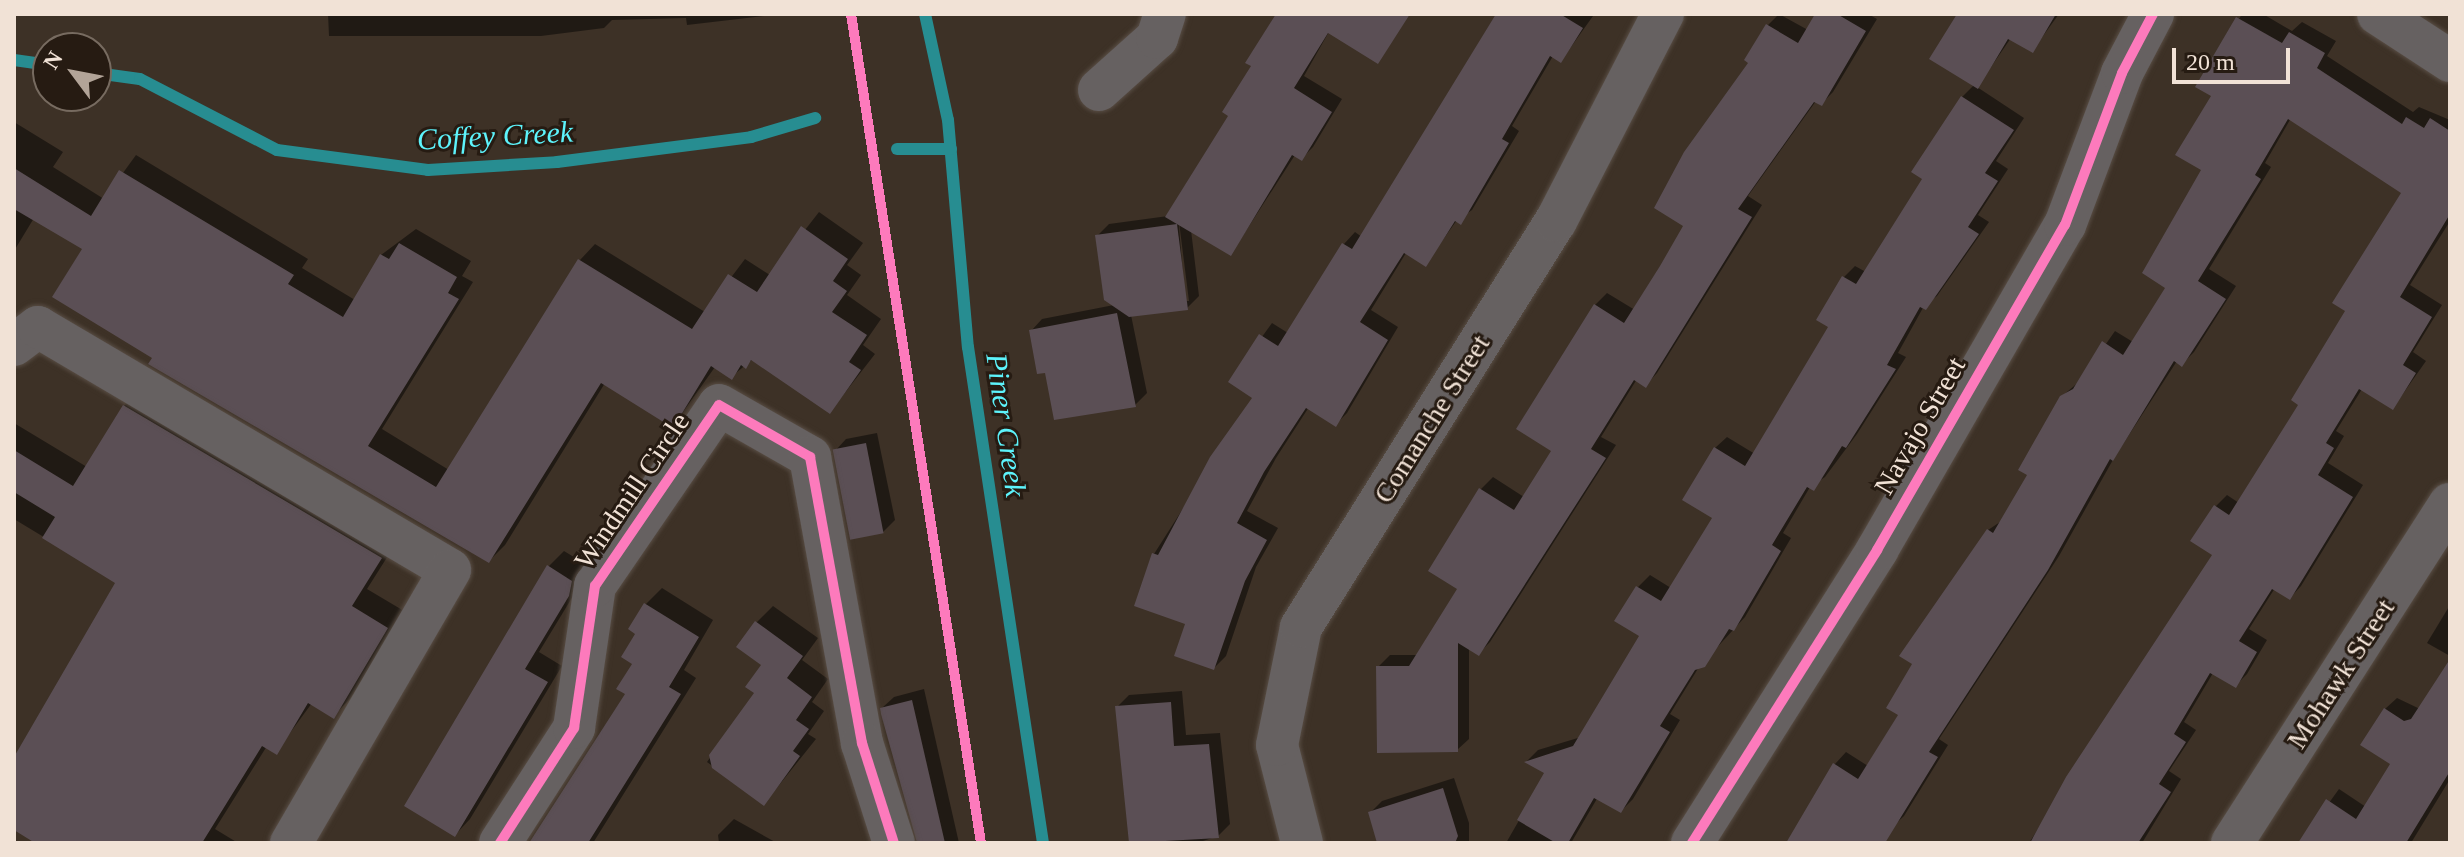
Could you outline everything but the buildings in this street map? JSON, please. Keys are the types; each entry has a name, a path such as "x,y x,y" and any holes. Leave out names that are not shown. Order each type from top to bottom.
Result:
{"street":[{"path":"1099,90 1157,38 1165,14"},
{"name":"Comanche Street","path":"1302,843 1277,745 1301,627 1556,221 1663,14"},
{"name":"Navajo Street","path":"1692,843 1877,550 2065,225 2122,73 2153,14"},
{"path":"2378,14 2450,61"},
{"path":"14,345 38,327 450,570 291,843"},
{"name":"Windmill Circle","path":"500,843 574,728 595,586 719,405 810,457 862,743 894,843"},
{"name":"Mohawk Street","path":"2232,843 2450,504"}],"waterway":[{"name":"Piner Creek","path":"925,14 948,120 968,347 1043,843"},
{"name":"Coffey Creek","path":"14,60 32,63"},
{"name":"Coffey Creek","path":"112,75 140,79 277,150 428,170 557,162 751,137 815,118"},
{"name":"Coffey Creek","path":"897,149 951,149"}],"cycle path":[{"path":"851,14 981,843"},
{"path":"1692,843 1877,550 2065,225 2122,73 2153,14"},
{"path":"500,843 574,728 595,586 719,405 810,457 862,743 894,843"}]}
